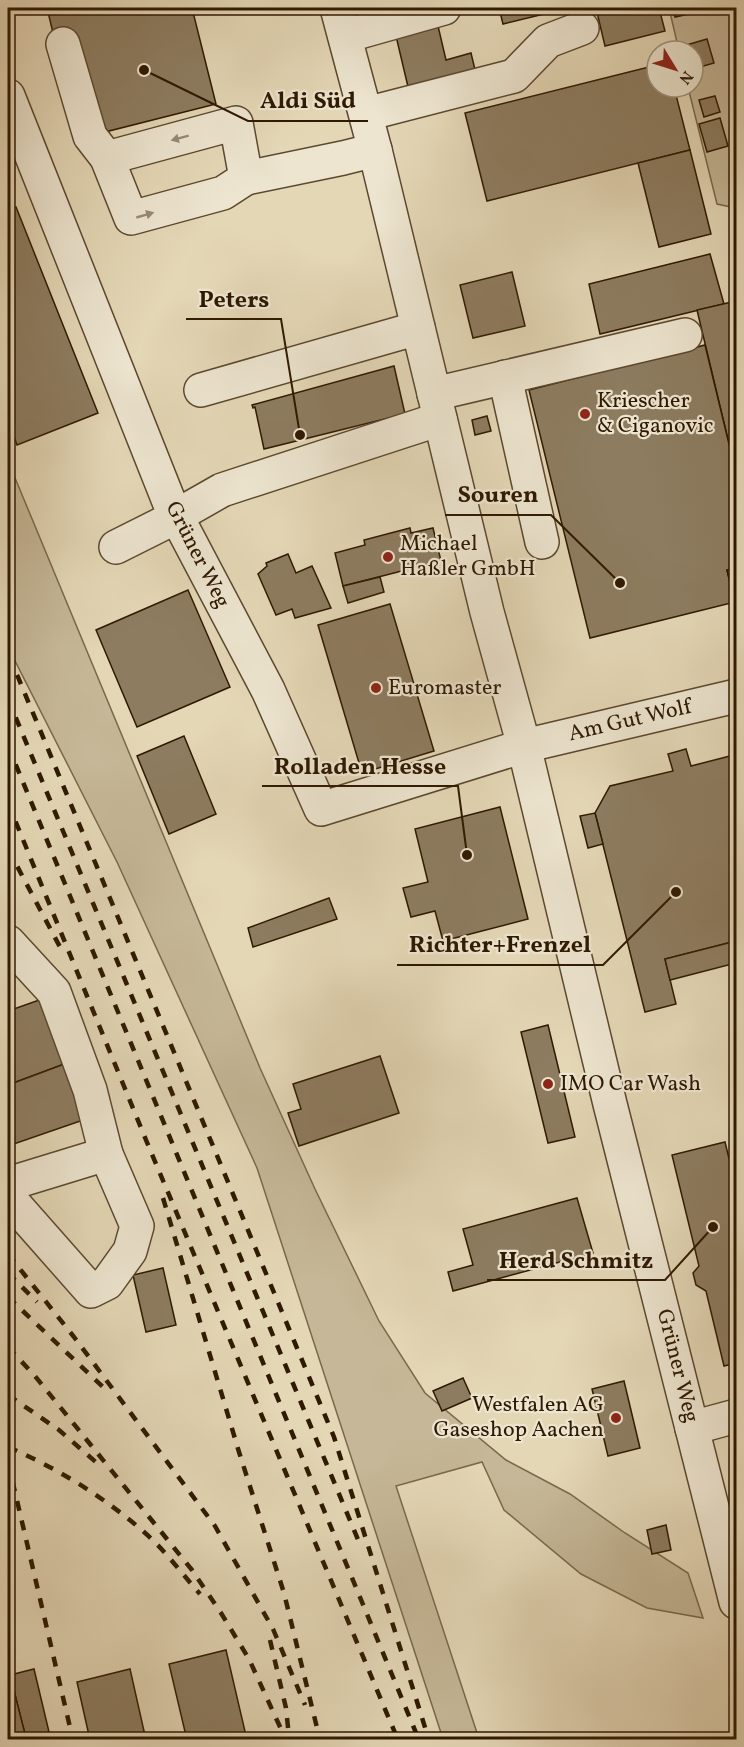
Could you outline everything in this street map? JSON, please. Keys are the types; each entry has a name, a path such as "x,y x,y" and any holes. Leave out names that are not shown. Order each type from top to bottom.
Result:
{"street":[{"path":"341,22 444,8"},
{"name":"Grüner Weg","path":"341,22 375,150 487,612 525,746 610,1104 736,1602"},
{"path":"366,114 514,76 548,41 582,28"},
{"path":"63,44 90,136 107,158 131,219 223,193 246,178 375,150"},
{"name":"Grüner Weg","path":"8,96 170,504 268,690 321,810 525,746"},
{"path":"107,158 236,123 246,178"},
{"path":"201,390 418,328"},
{"path":"116,547 222,490 409,430 437,406 505,377 685,334"},
{"path":"505,377 542,542"},
{"name":"Am Gut Wolf","path":"525,746 736,696"},
{"path":"8,942 54,992 90,1090 106,1154 137,1226 130,1251 107,1283 91,1291 8,1197"},
{"path":"8,1184 106,1154"},
{"path":"692,1428 736,1416"}],"shaded area":[{"path":"669,8 736,8 736,208 717,204 691,99 705,99 705,39 676,39"},
{"path":"8,461 260,1068 379,1321 425,1393 506,1460 570,1494 625,1533 688,1573 703,1618 647,1608 581,1574 504,1510 482,1462 396,1486 479,1739 443,1739 257,1168 117,862 8,647"}],"building":[{"path":"47,8 192,8 216,104 97,134 54,37"},
{"path":"499,8 569,8 503,24"},
{"path":"596,8 659,8 665,31 605,46"},
{"path":"692,8 694,13 675,17 673,9"},
{"path":"438,26 446,60 471,53 476,74 409,91 396,36"},
{"path":"707,39 714,63 705,66 705,40"},
{"path":"645,68 645,99 677,99 690,150 487,201 465,113"},
{"path":"715,96 720,112 704,117 699,100"},
{"path":"720,118 728,146 707,152 699,124"},
{"path":"690,150 711,234 659,247 638,163"},
{"path":"16,207 98,413 17,445 8,420 8,211"},
{"path":"710,254 724,304 600,334 589,284"},
{"path":"512,272 525,326 473,338 460,285"},
{"path":"736,301 736,473 697,310"},
{"path":"705,345 736,473 736,568 727,570 735,602 590,638 529,390"},
{"path":"394,366 405,414 264,449 255,407 253,408 252,405"},
{"path":"487,416 491,431 475,435 472,420"},
{"name":"Michael Haßler GmbH","path":"410,528 411,533 433,528 441,561 343,586 335,553 365,545 364,540"},
{"path":"288,554 296,573 312,566 331,608 295,618 292,609 276,615 258,574 267,566 266,563"},
{"path":"736,568 736,609 727,570"},
{"path":"380,577 384,592 348,603 343,586"},
{"path":"188,590 230,687 137,727 96,630"},
{"name":"Euromaster","path":"390,604 434,751 362,773 318,625"},
{"path":"184,736 216,814 169,834 137,756"},
{"path":"686,749 691,766 734,755 736,766 736,941 665,959 676,1004 645,1012 595,813 610,786 673,771 668,754"},
{"path":"500,807 528,919 443,941 435,911 411,917 403,888 428,882 415,829"},
{"path":"595,813 603,844 588,848 580,816"},
{"path":"329,898 337,919 253,947 248,928"},
{"path":"736,941 736,963 670,980 665,959"},
{"path":"45,998 67,1063 8,1085 8,1011"},
{"name":"IMO Car Wash","path":"548,1025 575,1137 548,1143 521,1032"},
{"path":"380,1056 399,1113 299,1146 288,1113 301,1109 293,1084"},
{"path":"67,1063 86,1119 8,1146 8,1085"},
{"path":"725,1142 736,1187 736,1363 724,1366 706,1291 696,1285 693,1273 699,1266 672,1155"},
{"path":"736,1153 736,1187 729,1155"},
{"path":"577,1198 593,1253 453,1291 448,1272 473,1265 463,1229"},
{"path":"163,1268 176,1325 146,1332 133,1275"},
{"path":"463,1378 472,1398 442,1411 433,1391"},
{"name":"Westfalen AG Gaseshop Aachen","path":"624,1381 640,1448 608,1456 592,1389"},
{"path":"666,1525 671,1550 652,1554 647,1530"},
{"path":"226,1650 247,1740 187,1740 169,1664"},
{"path":"34,1669 49,1732 26,1738 10,1675"},
{"path":"130,1669 146,1740 90,1740 77,1682"},
{"path":"10,1675 27,1740 8,1740 8,1676"}],"railway":[{"path":"8,657 334,1437 429,1740"},
{"path":"8,699 359,1542"},
{"path":"8,746 419,1740"},
{"path":"8,803 146,1140 398,1740"},
{"path":"8,849 60,947"},
{"path":"163,1198 284,1593 320,1740"},
{"path":"8,1254 74,1337 215,1526 273,1629 305,1705"},
{"path":"8,1273 37,1302"},
{"path":"8,1297 103,1387"},
{"path":"8,1347 35,1376 192,1570 249,1659 286,1740"},
{"path":"8,1395 59,1430 98,1464"},
{"path":"8,1447 62,1474 129,1519 152,1539 200,1594"},
{"path":"8,1462 73,1740"},
{"path":"270,1640 286,1708 289,1737"}],"place":[{"name":"Aldi Süd","path":"144,70"},
{"name":"Kriescher & Ciganovic","path":"585,414"},
{"name":"Peters","path":"300,435"},
{"name":"Michael Haßler GmbH","path":"388,557"},
{"name":"Souren","path":"620,583"},
{"name":"Euromaster","path":"376,688"},
{"name":"Rolladen Hesse","path":"467,855"},
{"name":"Richter+Frenzel","path":"676,892"},
{"name":"IMO Car Wash","path":"548,1084"},
{"name":"Herd Schmitz","path":"713,1227"},
{"name":"Westfalen AG Gaseshop Aachen","path":"616,1418"}]}
